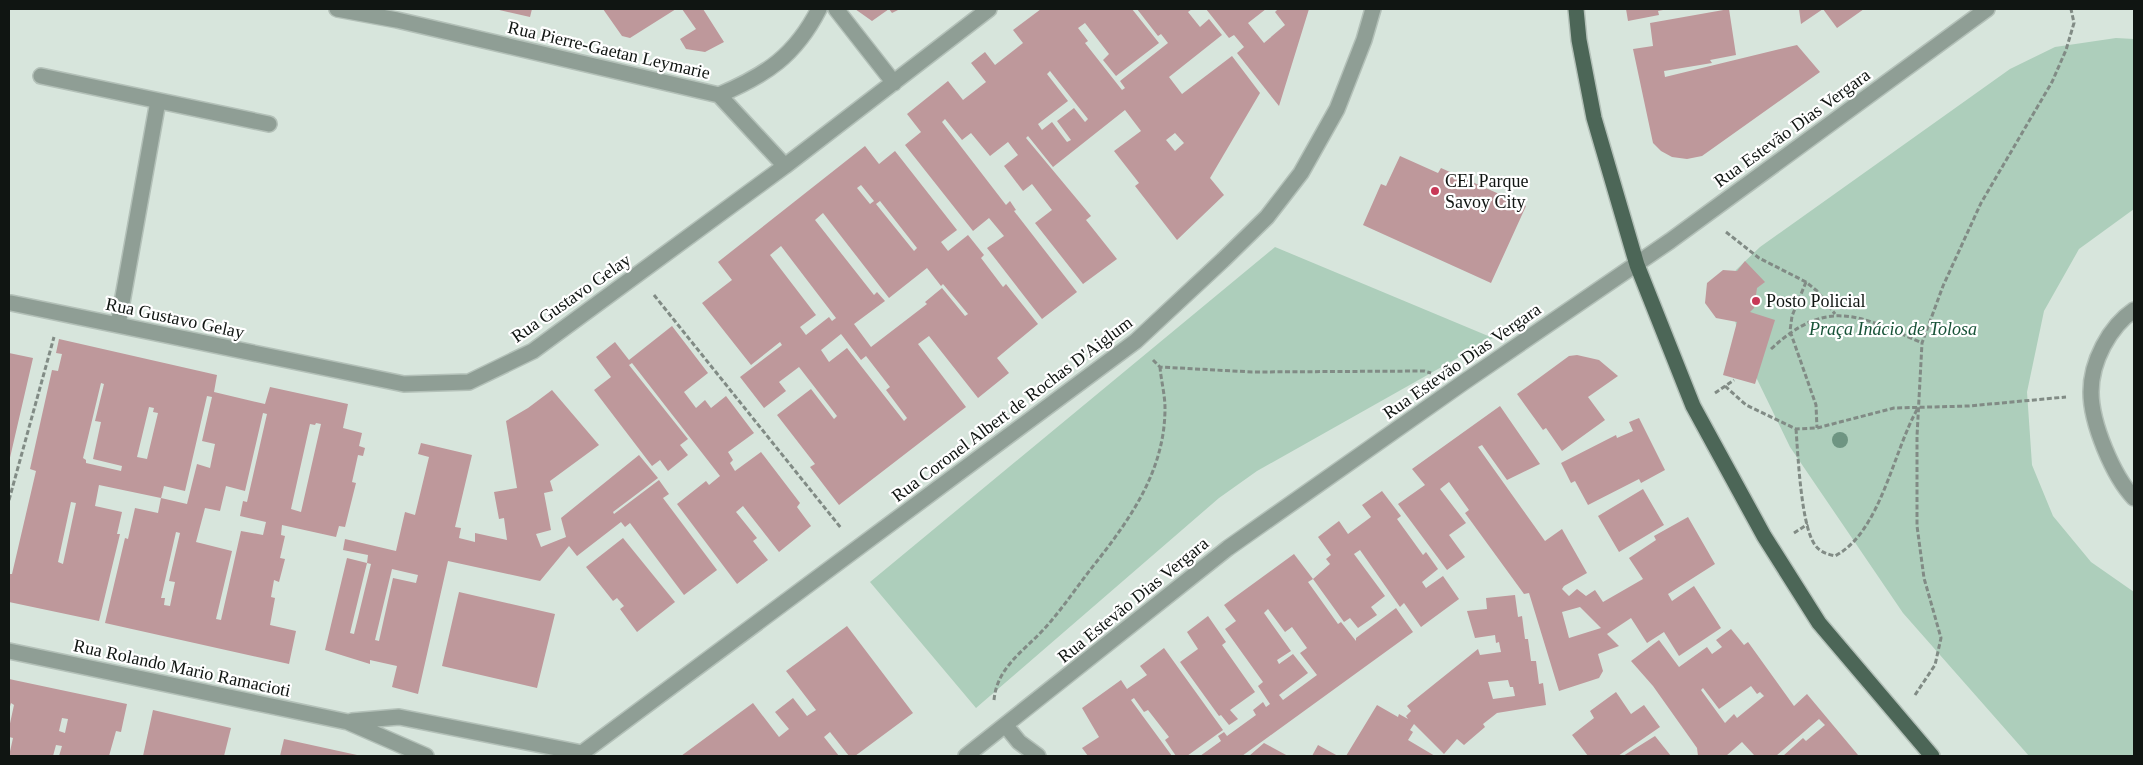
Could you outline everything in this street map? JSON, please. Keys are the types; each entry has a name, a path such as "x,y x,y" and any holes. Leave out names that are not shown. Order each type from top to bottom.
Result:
{"main road":[{"path":"1576,9 1579,40 1594,118 1637,265 1693,406 1764,536 1819,623 1896,716 1932,756"}],"street":[{"name":"Rua Pierre-Gaetan Leymarie","path":"337,9 393,14 719,95 785,166"},
{"path":"719,95 753,80 783,58 808,29 818,9"},
{"path":"836,9 894,83"},
{"name":"Rua Gustavo Gelay","path":"11,304 404,384 469,382 533,351 785,166 989,9"},
{"name":"Rua Coronel Albert de Rochas D'Aiglum","path":"580,754 1136,341 1267,217 1301,173 1337,109 1364,40 1373,9"},
{"name":"Rua Estevão Dias Vergara","path":"966,756 1228,548 1464,382 1637,265 1987,9"},
{"path":"41,76 269,124"},
{"path":"118,326 158,101"},
{"path":"2134,310 2125,316 2109,335 2094,371 2091,394 2110,462 2134,498"},
{"name":"Rua Rolando Mario Ramacioti","path":"9,651 348,722 426,756"},
{"name":"Rua Rolando Mario Ramacioti","path":"348,722 399,717 580,754"},
{"path":"1006,726 1019,742 1038,756"}],"path":[{"path":"1896,716 1916,694 1935,665 1941,638 1924,578 1918,526 1918,407 1922,343 1943,286 1981,203 2052,82 2063,58 2074,22 2072,9"},
{"path":"1706,215 1759,258 1806,282 1817,291 1835,314"},
{"path":"638,275 857,548"},
{"path":"1806,282 1792,316 1790,331 1816,405 1816,428"},
{"path":"9,500 61,314"},
{"path":"1771,349 1790,331 1814,320 1835,314 1862,318 1922,343"},
{"path":"1006,726 997,713 994,700 997,682 1006,667 1046,627 1125,525 1147,489 1162,445 1165,408 1160,366 1136,341"},
{"path":"1160,366 1252,372 1424,371 1464,382"},
{"path":"1725,386 1746,405 1796,430 1816,428 1894,408 2026,402 2091,394"},
{"path":"1796,430 1801,492 1813,543 1821,552 1835,556 1848,549 1877,507 1907,427 1918,407"}],"green space":[{"name":"Praça Inácio de Tolosa","path":"2116,38 2134,39 2134,209 2079,249 2044,311 2027,392 2032,465 2053,516 2091,562 2134,592 2134,756 2029,756 1903,613 1790,447 1739,342 1729,285 1736,270 1760,247 2010,69 2055,47"},
{"path":"1275,247 1493,338 1257,471 1219,498 976,708 870,582"}],"building":[{"path":"495,9 532,9 530,17"},
{"path":"603,9 676,9 630,38 622,36"},
{"path":"682,9 703,9 724,42 705,52 686,49 680,39 696,29"},
{"path":"855,9 889,9 872,21"},
{"path":"889,9 900,9 892,13"},
{"path":"1041,9 1132,9 1159,43 1116,76 1103,60 1109,54 1085,23 1078,28 1088,41 1085,43 1122,90 1125,88 1120,81 1168,43 1161,34 1158,36 1137,9 1192,9 1188,12 1200,27 1209,19 1222,35 1169,77 1182,94 1232,56 1260,93 1210,178 1224,195 1177,240 1135,186 1139,183 1114,151 1141,131 1125,110 1053,167 1028,136 1026,138 1091,216 1086,220 1117,259 1083,284 1035,223 1052,210 1032,184 1023,191 1004,166 1018,155 1008,142 990,156 971,133 962,140 945,119 942,122 1006,205 1010,201 1016,210 1014,211 1077,292 1042,319 987,248 1004,236 989,218 973,231 905,145 921,132 907,114 948,81 963,100 986,82 971,63 985,52 995,65 1023,43 1013,30","holes":["1050,71 1088,119 1085,122 1074,108 1057,121 1071,140 1067,142 1052,122 1042,130 1038,124 1068,101 1047,74","1175,133 1184,143 1175,151 1166,140"]},
{"path":"1206,9 1266,9 1248,23 1264,43 1285,25 1275,12 1278,9 1309,9 1279,106 1237,53 1244,47 1234,35 1229,38"},
{"path":"1626,9 1663,10 1658,11 1659,15 1628,21"},
{"path":"1729,9 1736,55 1710,60 1712,63 1664,71 1665,77 1797,45 1820,72 1702,156 1687,159 1672,157 1661,151 1653,143 1633,49 1653,46 1650,23"},
{"path":"1799,9 1823,9 1801,24"},
{"path":"1823,9 1864,9 1837,28"},
{"path":"865,146 879,164 895,151 957,230 941,242 948,251 968,235 984,255 981,258 1003,287 1006,284 1038,324 997,358 1009,373 978,398 929,336 918,344 966,407 839,505 810,467 815,464 777,415 811,389 834,419 837,416 799,367 779,382 786,391 764,408 740,377 782,345 780,342 751,365 702,303 732,280 718,262","holes":["861,185 874,201 870,204 857,188","880,201 917,248 914,251 876,204","823,213 889,298 927,268 941,286 943,284 968,314 965,316 942,288 925,302 927,304 871,347 854,324 885,301 877,292 874,295 815,220","781,246 836,318 832,321 829,317 806,335 800,327 816,315 770,255","841,334 861,360 866,356 890,387 886,390 907,418 904,421 847,348 829,362 821,350"]},
{"path":"1400,156 1438,173 1441,168 1526,206 1491,283 1363,225 1381,184 1386,186"},
{"path":"1745,261 1765,282 1757,288 1754,308 1750,312 1775,320 1755,384 1723,375 1737,322 1716,318 1705,303 1707,283 1723,270 1737,271"},
{"path":"672,326 708,373 684,392 696,408 705,400 711,408 726,396 754,433 728,452 733,460 730,463 735,471 761,452 800,503 797,507 811,526 779,552 743,506 736,512 757,538 753,541 768,560 737,584 677,504 706,481 709,485 720,476 632,363 629,365 688,439 680,445 688,455 668,471 660,460 652,466 594,390 611,377 596,357 615,342 629,360"},
{"path":"59,339 217,375 214,392 265,404 270,387 348,404 343,428 362,433 359,446 365,448 363,456 358,455 352,482 356,483 345,527 339,526 336,537 282,525 281,535 285,536 280,558 285,559 279,582 274,580 271,597 275,598 270,625 296,631 289,664 105,623 125,538 128,539 135,508 158,513 161,498 99,485 95,506 122,512 117,534 120,534 99,621 9,602 9,574 12,574 36,471 30,469 52,370 58,371 62,354 56,353","holes":["101,383 104,384 95,421 101,422 93,459 122,466 121,471 86,463 86,460 83,458","207,396 212,397 202,441 215,444 210,468 197,464 187,504 161,498 164,486 185,491","149,407 154,408 153,412 158,413 147,459 137,457","263,413 267,414 247,502 243,501 240,516 266,522 263,535 241,531 221,620 216,619 232,551 196,542 205,508 220,511 226,486 245,491","310,424 321,424 301,512 291,509","71,502 76,503 63,564 58,562","176,532 180,533 169,581 175,582 170,606 164,605 165,598 161,598"]},
{"path":"9,353 33,358 9,462"},
{"path":"1577,355 1599,360 1618,376 1588,397 1605,420 1562,451 1546,428 1543,430 1517,394 1569,356"},
{"path":"552,390 599,445 550,481 553,491 544,493 551,530 536,534 541,547 566,537 561,518 639,455 658,478 613,512 614,514 659,480 669,494 663,498 717,570 684,595 630,523 625,527 621,522 577,556 569,546 540,581 448,561 418,694 392,687 397,666 370,660 370,664 325,650 347,558 367,563 368,555 343,550 345,539 396,551 405,512 415,515 429,457 418,454 421,443 472,455 455,527 461,528 459,538 475,542 475,533 507,540 504,518 499,519 494,492 517,488 506,421 528,408","holes":["367,563 371,564 354,634 350,633","392,569 418,575 416,583 393,578 379,641 375,640"]},
{"path":"1500,406 1540,464 1507,480 1482,445 1478,447 1545,541 1562,529 1587,573 1562,589 1569,596 1577,589 1586,596 1595,590 1603,602 1643,579 1629,558 1656,540 1654,536 1688,517 1715,564 1668,594 1672,601 1694,586 1721,628 1679,656 1664,632 1647,643 1631,618 1607,634 1619,646 1598,654 1603,671 1599,678 1559,691 1529,593 1524,594 1465,513 1469,510 1449,482 1440,489 1466,523 1449,535 1465,557 1447,570 1398,504 1425,485 1412,469","holes":["1580,607 1601,628 1569,638 1562,612"]},
{"path":"1639,418 1665,470 1641,483 1639,479 1588,505 1575,481 1571,483 1561,463 1616,435 1617,438 1633,431 1629,422"},
{"path":"1643,489 1664,525 1619,552 1598,516"},
{"path":"1382,491 1401,516 1397,519 1423,555 1426,552 1438,569 1422,582 1426,588 1443,576 1459,599 1421,627 1404,603 1400,607 1360,550 1354,554 1385,596 1371,607 1377,615 1358,628 1350,618 1344,622 1313,579 1330,564 1326,559 1331,555 1318,537 1339,521 1348,534 1371,517 1362,505"},
{"path":"623,538 675,602 637,632 620,609 624,606 617,598 613,601 586,567"},
{"path":"1294,554 1313,579 1308,582 1338,624 1341,622 1356,641 1356,638 1396,608 1413,632 1242,756 1200,756 1221,741 1218,736 1224,732 1227,736 1256,715 1253,710 1263,702 1266,707 1270,704 1258,686 1263,682 1225,629 1236,621 1224,605","holes":["1268,609 1285,632 1292,627 1307,648 1300,653 1317,675 1283,700 1279,695 1308,673 1293,654 1279,664 1277,660 1291,651 1264,613"]},
{"path":"459,592 555,614 537,688 442,666"},
{"path":"1515,595 1518,617 1522,616 1525,639 1528,639 1531,661 1536,661 1539,684 1543,683 1546,705 1497,713 1483,724 1485,727 1464,745 1457,739 1444,754 1414,724 1410,730 1413,732 1408,740 1435,756 1346,756 1377,705 1398,717 1399,714 1408,719 1406,716 1411,711 1407,706 1478,649 1480,655 1501,652 1499,642 1496,643 1495,635 1475,638 1467,611 1487,609 1486,598","holes":["1508,680 1510,687 1513,687 1515,696 1493,699 1488,682"]},
{"path":"1208,616 1226,642 1222,645 1255,692 1230,710 1238,719 1229,725 1221,715 1219,716 1180,662 1198,649 1187,632"},
{"path":"847,626 913,713 855,756 849,756 830,732 824,737 839,756 681,756 753,703 779,737 789,729 775,712 793,698 807,716 816,710 786,671"},
{"path":"1731,629 1744,645 1748,642 1794,706 1807,694 1858,755 1783,756 1803,738 1806,741 1825,725 1819,719 1776,756 1752,756 1754,755 1742,742 1726,756 1698,756 1697,748 1653,686 1631,661 1659,640 1679,667 1707,647 1712,654 1722,647 1716,640","holes":["1751,686 1757,694 1760,692 1764,696 1737,718 1734,714 1725,723 1701,690 1703,688 1719,709"]},
{"path":"1164,648 1223,730 1187,756 1176,756 1165,740 1169,737 1148,710 1144,712 1134,698 1131,700 1172,756 1088,756 1082,748 1099,737 1082,708 1121,680 1127,689 1147,675 1140,666"},
{"path":"9,679 127,704 121,732 116,731 109,756 59,756 62,746 56,745 53,756 9,756 13,738 9,737 14,705 11,703 9,710","holes":["62,718 68,719 65,733 59,731"]},
{"path":"1616,692 1631,714 1644,705 1660,727 1618,756 1588,756 1572,735 1594,718 1590,711"},
{"path":"153,710 231,728 224,756 143,756"},
{"path":"1655,736 1671,756 1623,756"},
{"path":"284,739 357,755 357,756 280,756"},
{"path":"1264,743 1288,756 1249,756"},
{"path":"1318,745 1338,756 1312,756"}],"place":[{"name":"CEI Parque Savoy City","path":"1435,191"},
{"name":"Posto Policial","path":"1756,301"}]}
